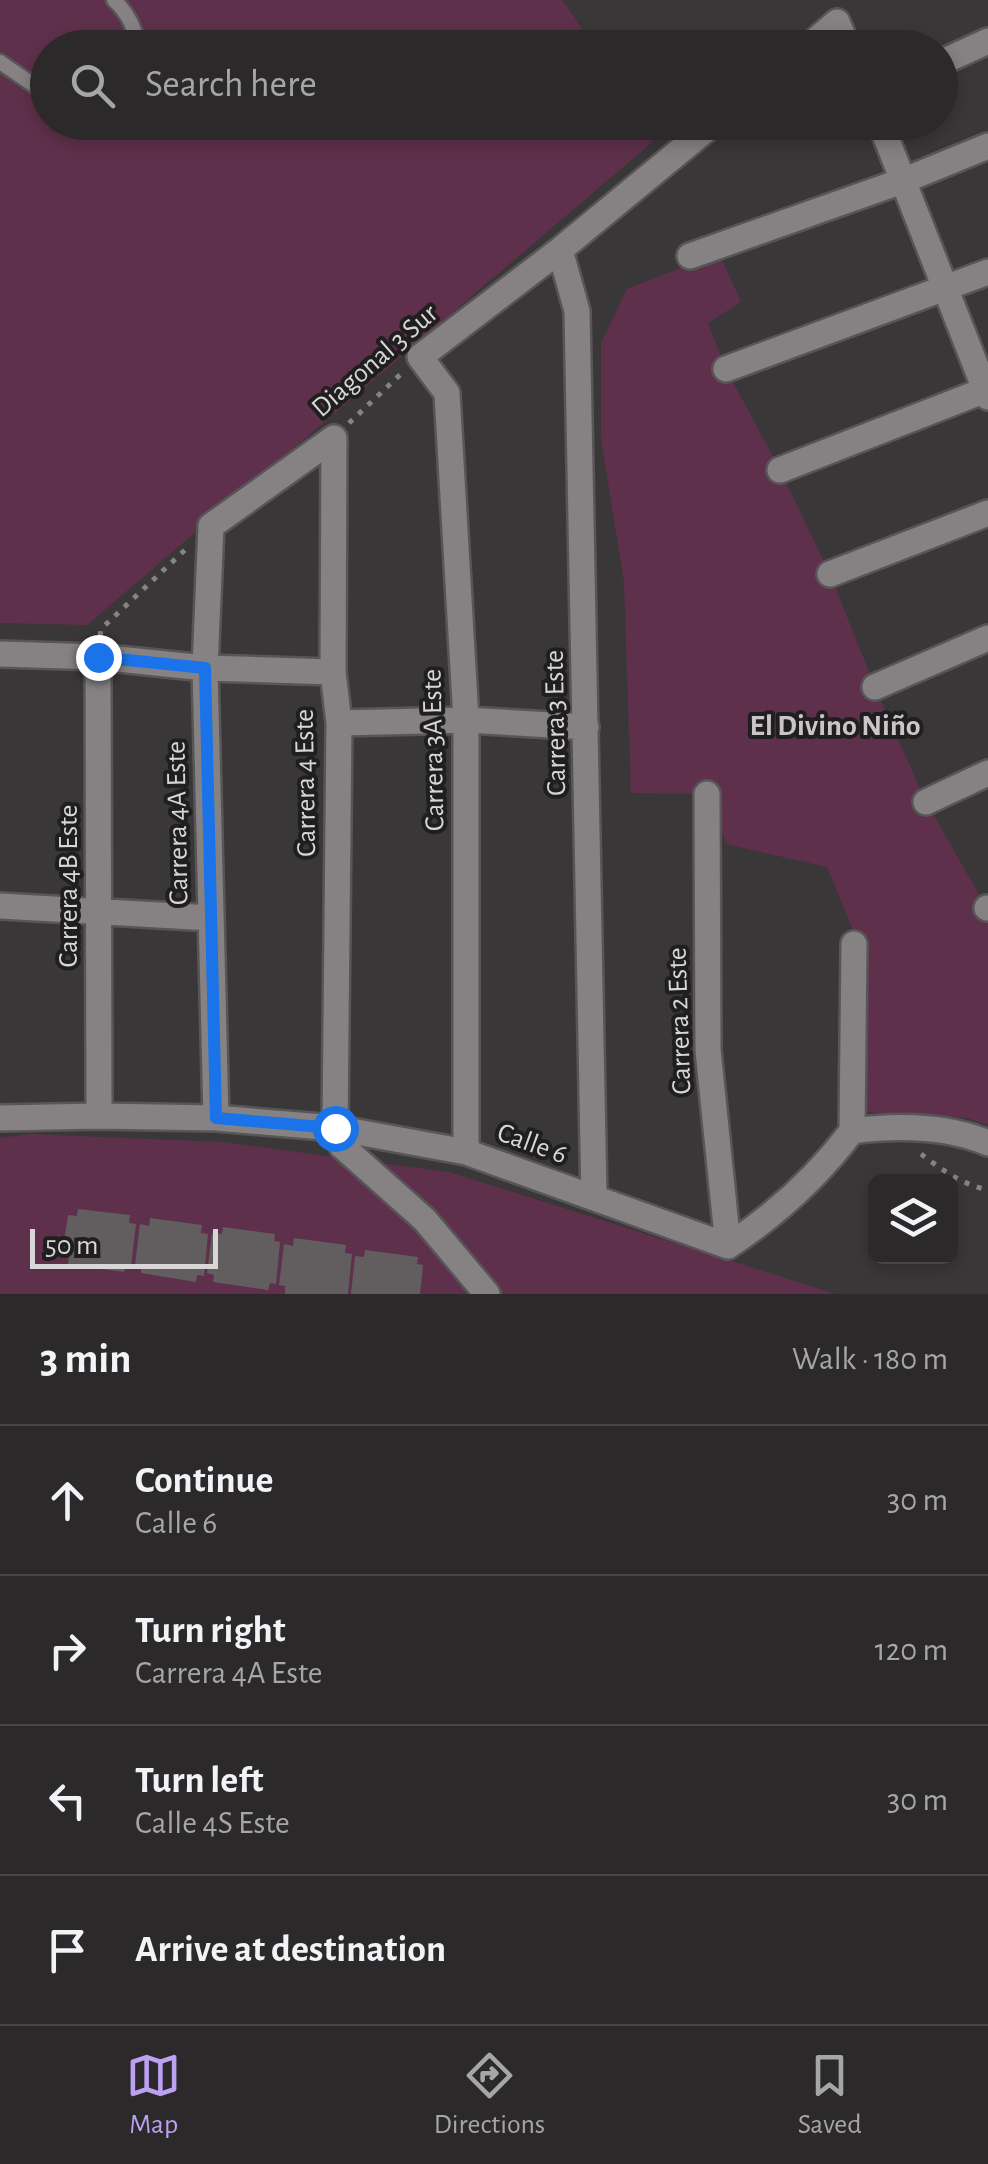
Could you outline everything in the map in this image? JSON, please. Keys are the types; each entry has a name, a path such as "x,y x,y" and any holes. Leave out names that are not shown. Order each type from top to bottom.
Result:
{"street":[{"path":"958,54 988,40"},
{"name":"Diagonal 3 Sur","path":"420,356 560,250 693,140"},
{"path":"780,470 987,392 887,140"},
{"path":"690,256 988,146"},
{"name":"Carrera 3 Este","path":"560,250 577,311 594,1198"},
{"path":"726,369 988,272"},
{"name":"Carrera 3A Este","path":"420,356 447,393 466,720 466,1152"},
{"name":"Diagonal 3 Sur","path":"210,526 334,438"},
{"name":"Carrera 4 Este","path":"334,438 338,1137"},
{"path":"830,574 988,512"},
{"name":"Carrera 4A Este","path":"210,526 205,668 216,1118"},
{"path":"875,687 988,638"},
{"path":"0,654 333,672"},
{"name":"Carrera 4B Este","path":"98,657 99,1116"},
{"path":"338,723 466,720 586,727"},
{"path":"926,802 988,773"},
{"name":"Carrera 2 Este","path":"706,794 708,1050 728,1246"},
{"path":"0,906 211,918"},
{"path":"728,1246 765,1222 826,1165 852,1131 854,944"},
{"name":"Calle 6","path":"0,1118 216,1118 466,1152 728,1246"},
{"path":"852,1131 892,1126 963,1133 988,1143"},
{"path":"338,1137 424,1220 487,1294"}],"lane":[{"path":"114,0 133,30"},
{"path":"0,62 30,82"}],"path":[{"name":"Diagonal 3 Sur","path":"334,438 420,356"},
{"path":"98,657 100,629 210,526"},
{"path":"892,1126 913,1149 941,1170 988,1190"}],"shaded area":[{"path":"0,0 562,0 583,30 30,30 30,140 655,140 87,625 0,623"},
{"path":"719,253 741,302 708,323 726,369 830,574 926,802 988,910 988,1125 967,1118 863,1112 859,945 827,867 726,844 706,794 631,793 624,582 601,439 601,343 627,289"},
{"path":"30,1134 222,1142 449,1172 836,1294 0,1294 0,1138"}],"building":[{"path":"78,1209 130,1215 129,1223 136,1224 131,1266 125,1265 124,1272 68,1264 69,1256 62,1255 68,1215 77,1216"},
{"path":"150,1218 202,1225 201,1233 208,1234 204,1276 197,1275 196,1282 141,1273 141,1266 135,1265 140,1224 149,1226"},
{"path":"223,1227 275,1234 274,1241 280,1242 276,1284 270,1283 268,1290 213,1282 214,1275 207,1273 212,1233 222,1234"},
{"path":"294,1238 346,1245 345,1253 352,1254 348,1294 285,1294 285,1286 279,1285 284,1244 293,1246"},
{"path":"365,1250 418,1257 417,1264 423,1265 420,1294 351,1294 355,1256 364,1257"}],"district":[{"name":"El Divino Niño","path":"835,726"}],"route":[{"path":"98,657 205,668 216,1118 335,1128"}]}
